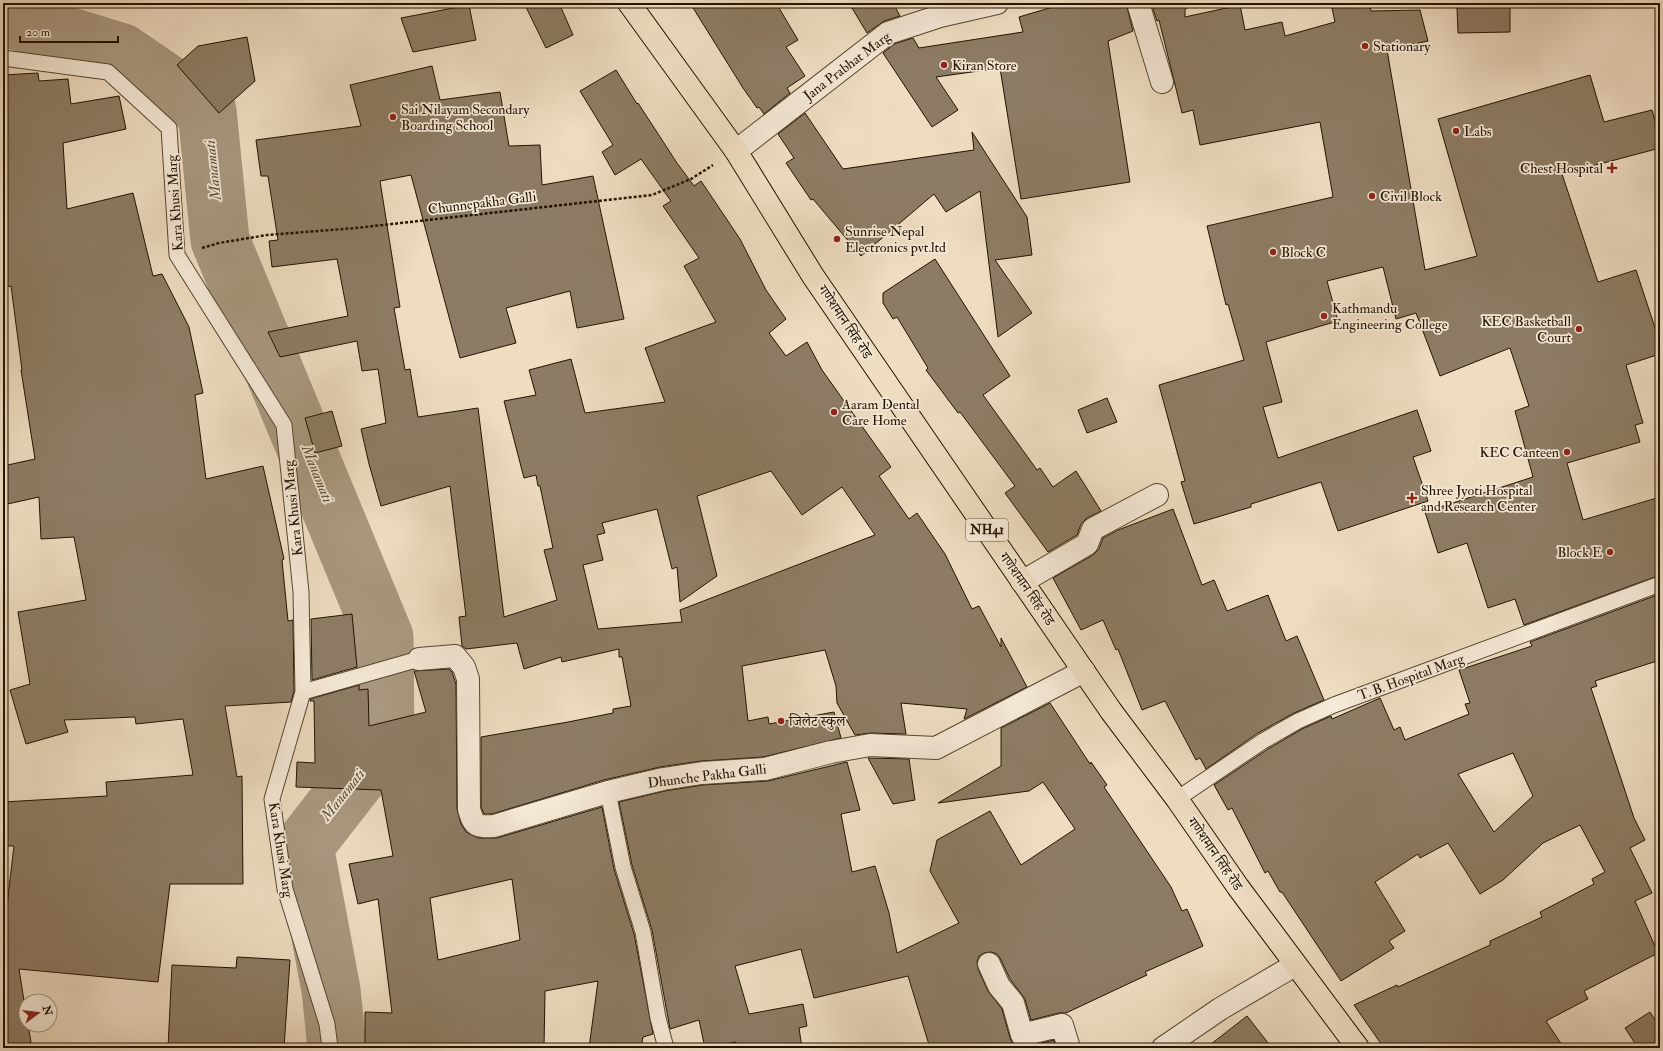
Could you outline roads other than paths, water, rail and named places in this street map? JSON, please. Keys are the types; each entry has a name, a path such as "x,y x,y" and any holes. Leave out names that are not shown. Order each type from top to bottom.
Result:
{"highway":[{"name":"गणेशमान सिंह रोड","path":"629,3 736,151 813,276 1111,711 1177,799 1238,887 1295,965 1358,1048"}],"street":[{"name":"Jana Prabhat Marg","path":"736,151 888,33 940,16 996,3"},
{"path":"1138,3 1162,82"},
{"path":"1022,582 1087,544 1093,529 1157,495"},
{"name":"Dhunche Pakha Galli","path":"419,659 455,656 464,667 468,679 469,810 473,822 480,827 494,826 608,792 663,779 702,773 765,769 831,752 870,745 936,748 1084,671"},
{"path":"989,964 999,986 1013,1003 1022,1036 1062,1025 1069,1048"},
{"path":"1163,1048 1220,1009 1295,965"}],"lane":[{"name":"Kara Khusi Marg","path":"3,58 108,72 169,128 177,255 284,425 301,592 304,692 272,799 285,889 327,1024 330,1048"},
{"name":"T. B. Hospital Marg","path":"1177,799 1263,741 1298,721 1334,705 1660,584"},
{"path":"304,692 419,659"},
{"path":"608,792 623,867 643,932 658,1018 666,1048"}],"waterway":[{"name":"Manamati","path":"17,3 12,19 122,53 207,111 220,240 384,637 385,742 304,846 331,990 337,1048"}],"place":[{"name":"Stationary","path":"1365,46"},
{"name":"Kiran Store","path":"944,65"},
{"name":"Sai Nilayam Secondary Boarding School","path":"393,117"},
{"name":"Labs","path":"1456,131"},
{"name":"Chest Hospital","path":"1612,168"},
{"name":"Civil Block","path":"1372,196"},
{"name":"Sunrise Nepal Electronics pvt.ltd","path":"837,239"},
{"name":"Block C","path":"1273,252"},
{"name":"Kathmandu Engineering College","path":"1324,316"},
{"name":"KEC Basketball Court","path":"1579,329"},
{"name":"Aaram Dental Care Home","path":"834,412"},
{"name":"KEC Canteen","path":"1567,452"},
{"name":"Shree Jyoti Hospital and Research Center","path":"1412,498"},
{"name":"Block E","path":"1610,552"},
{"name":"जिलेट स्कुल","path":"781,721"}]}
